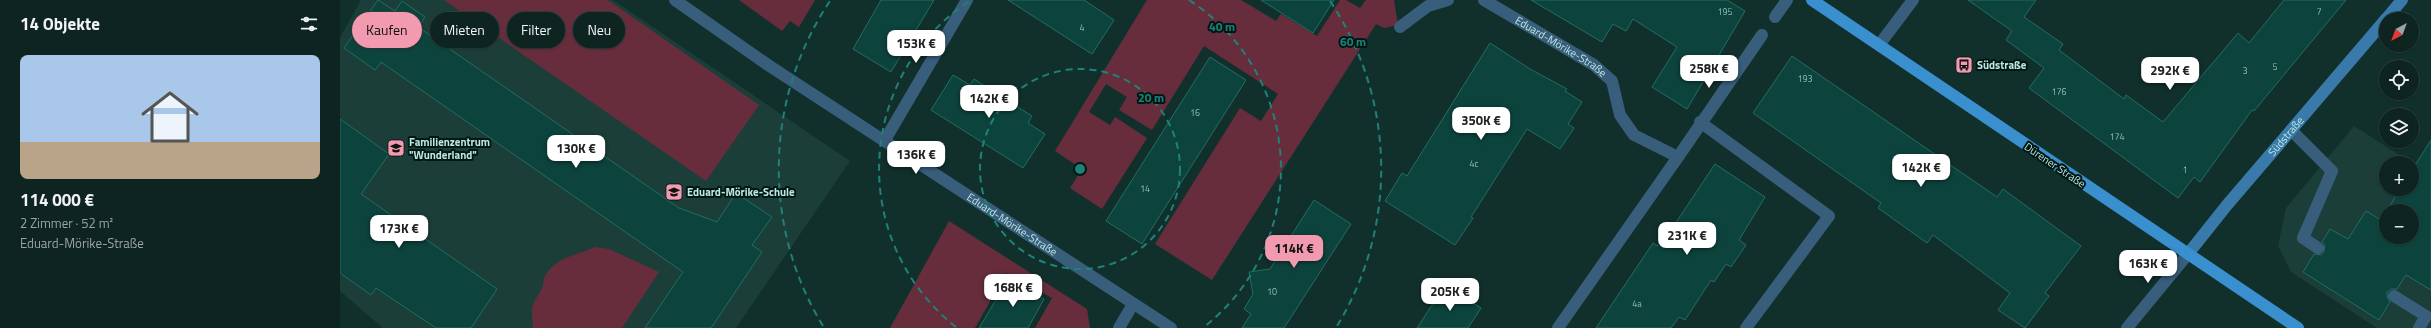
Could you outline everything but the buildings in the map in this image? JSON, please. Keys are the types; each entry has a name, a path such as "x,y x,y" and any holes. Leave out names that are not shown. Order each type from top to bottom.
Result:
{"main road":[{"name":"Dürener Straße","path":"1812,0 2298,328"},
{"name":"Südstraße","path":"2392,12 2402,0"},
{"name":"Südstraße","path":"2188,254 2227,205 2379,27"}],"street":[{"name":"Eduard-Mörike-Straße","path":"675,0 768,65 1171,328"},
{"path":"885,140 967,0"},
{"path":"1400,27 1428,6 1448,0"},
{"name":"Eduard-Mörike-Straße","path":"1484,0 1594,65 1612,81 1620,115 1634,135 1678,158"},
{"path":"1775,17 1787,0"},
{"path":"1879,45 1913,0"},
{"path":"1558,328 1678,158 1700,122 1762,36"},
{"path":"1700,122 1829,216 1746,328"},
{"path":"2291,130 2332,171 2303,238 2318,248"},
{"path":"2127,328 2188,254"},
{"path":"2394,296 2426,316 2419,328"},
{"path":"1120,328 1133,304"}],"shaded area":[{"name":"Eduard-Mörike-Schule","path":"361,0 613,0 850,161 736,328 383,328 340,291 340,38 352,16 352,48 422,48 422,12 354,12"},
{"path":"444,0 608,0 759,105 706,181 513,48 565,48 565,12 507,12 507,44 499,38 499,12 461,12"},
{"path":"739,0 815,0 799,27 790,21 782,31"},
{"path":"1147,0 1241,0 1276,21 1281,14 1317,36 1340,0 1346,0 1360,8 1366,0 1394,0 1398,25 1384,28 1376,24 1212,280 1155,244 1240,108 1261,121 1278,94 1204,46 1152,130 1119,110 1127,97 1106,84 1089,112 1110,125 1115,117 1147,138 1102,209 1070,188 1082,169 1055,151"},
{"path":"2354,126 2379,142 2379,148 2389,148 2401,156 2379,156 2379,196 2419,196 2419,167 2431,175 2431,328 2377,328 2291,272 2278,246 2286,208"},
{"path":"949,221 1087,309 1090,328 1035,328 1052,298 1006,273 975,328 890,328"},
{"path":"595,247 609,249 659,272 622,328 533,328 533,306 543,286 544,277 549,270 567,257"}],"place":[{"name":"Südstraße","path":"1964,65"},
{"name":"Familienzentrum \"Wunderland\"","path":"396,148"},
{"name":"Eduard-Mörike-Schule","path":"674,192"}]}
